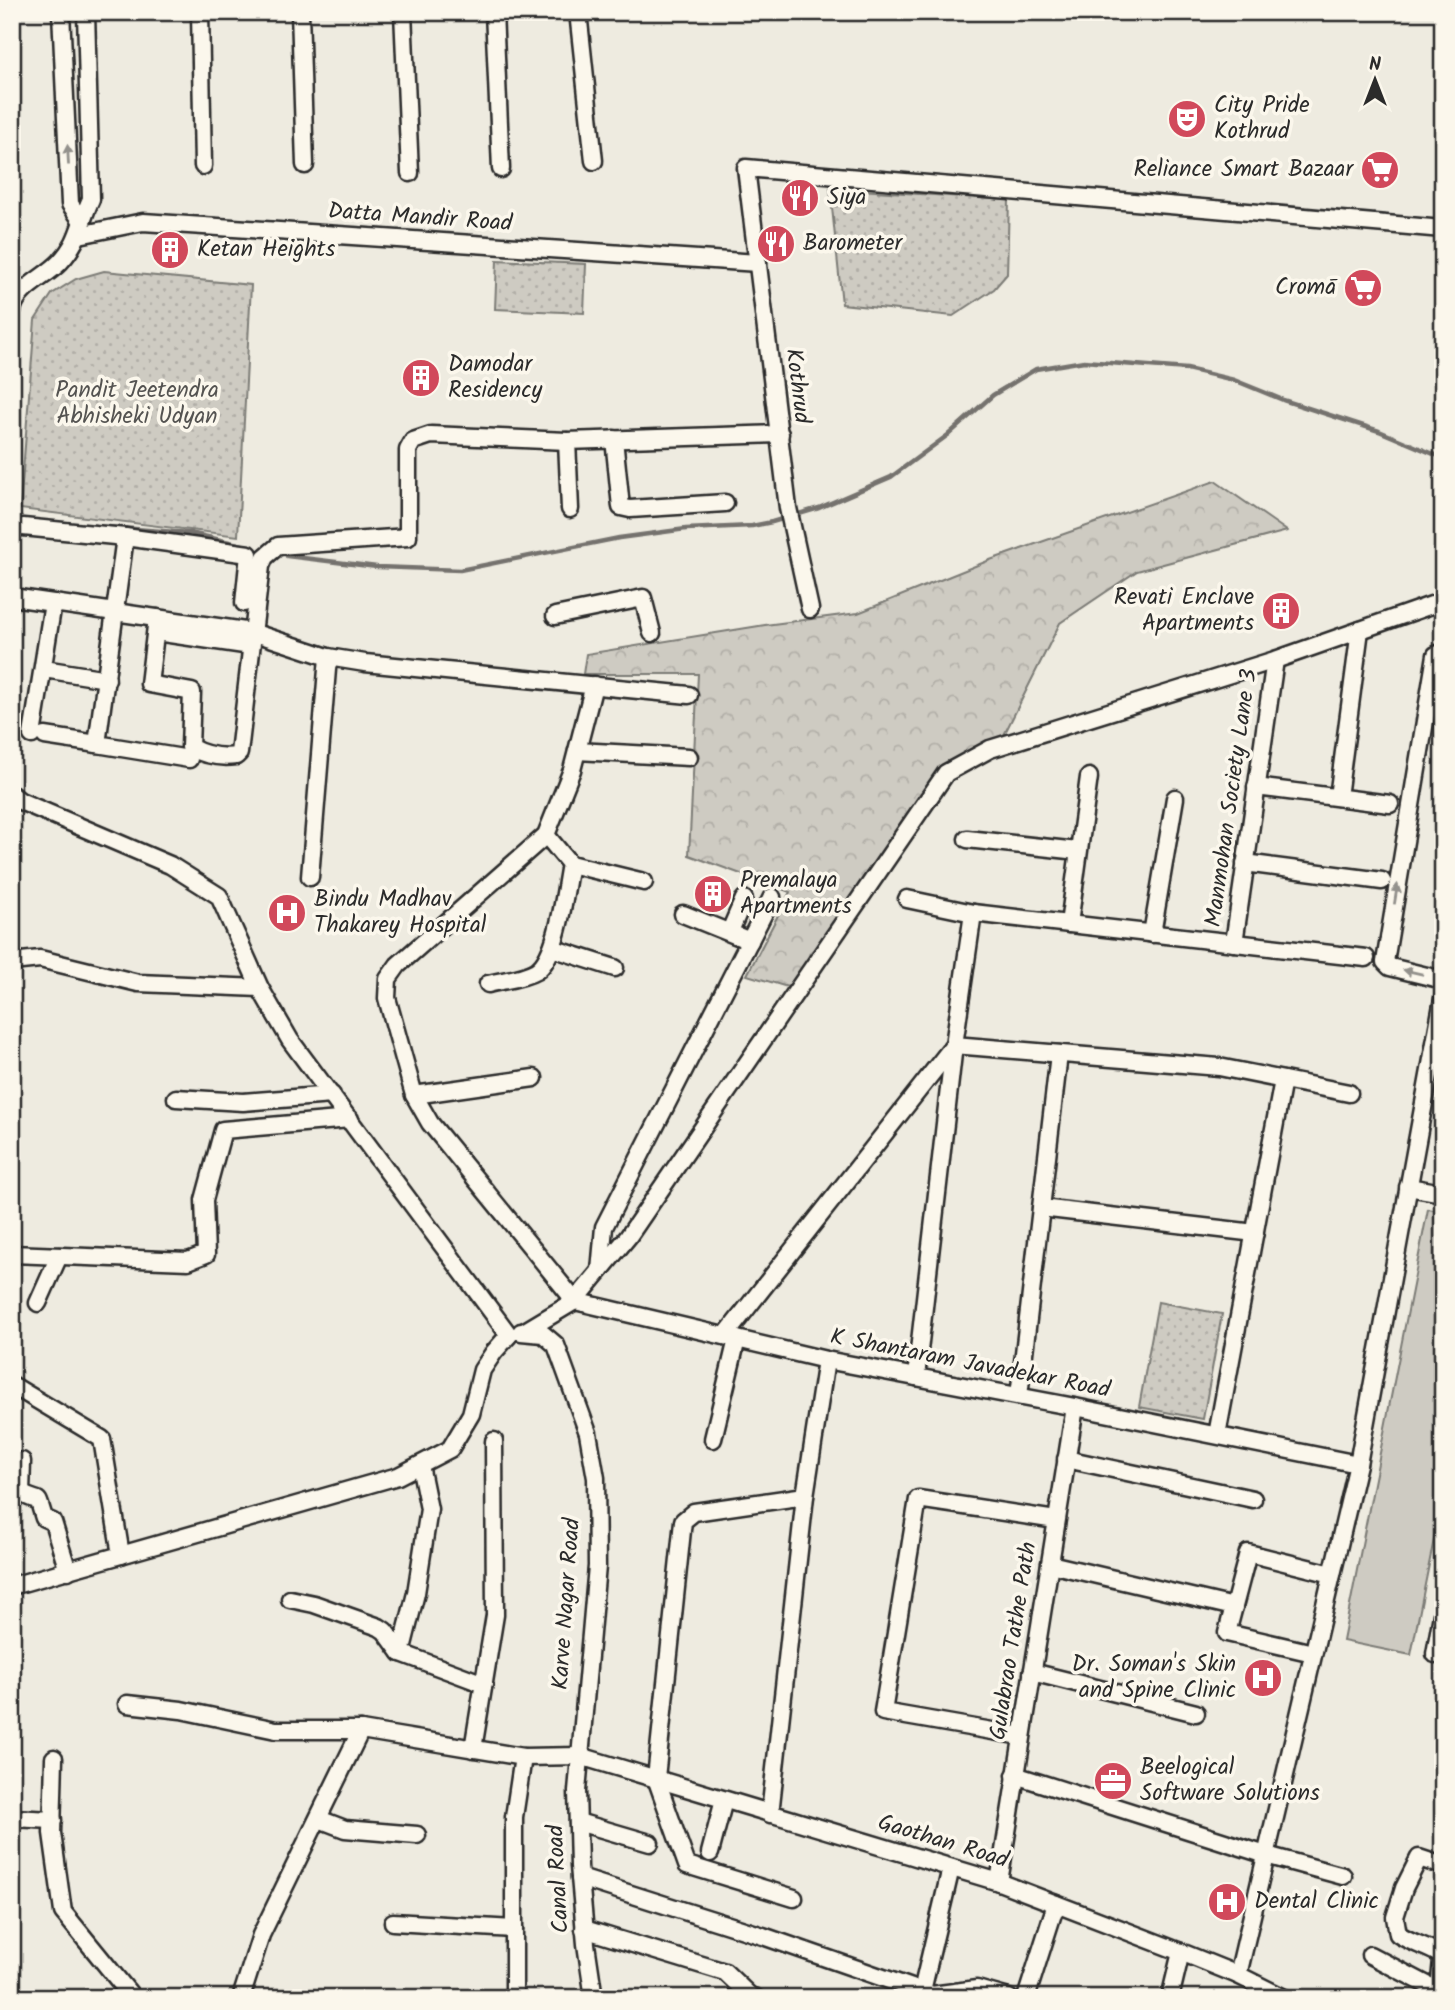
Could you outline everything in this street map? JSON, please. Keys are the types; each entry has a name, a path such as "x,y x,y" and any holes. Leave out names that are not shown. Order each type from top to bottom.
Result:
{"street":[{"path":"61,12 70,204 80,227"},
{"path":"12,311 19,293 58,263 80,227 91,199 86,12"},
{"path":"200,12 203,166"},
{"path":"300,12 305,165"},
{"path":"403,12 410,173"},
{"path":"494,12 501,169"},
{"path":"578,12 594,162"},
{"name":"Kothrud","path":"810,609 788,508 746,168 1443,229"},
{"name":"Datta Mandir Road","path":"80,227 143,222 758,263"},
{"path":"156,625 149,684 192,692 190,747 199,752 224,757 236,756 239,753 261,565 265,557 278,546 408,537 408,450 413,440 431,435 567,440 780,434"},
{"path":"614,439 621,507 630,509 725,503"},
{"path":"567,440 570,509"},
{"path":"23,527 125,537 249,554 244,603"},
{"path":"97,744 125,537"},
{"path":"12,597 116,613 156,625 252,639 365,663 689,695"},
{"path":"555,616 643,598 652,634"},
{"path":"12,1586 398,1476 450,1449 471,1414 482,1370 494,1352 517,1333 575,1301 628,1237 946,773 990,749 1275,660 1443,601"},
{"path":"53,603 39,735 189,759"},
{"path":"1338,797 1360,630"},
{"path":"1443,652 1436,655 1385,962 1390,967 1443,980"},
{"path":"310,877 328,657"},
{"name":"Manmohan Society Lane 3","path":"1234,943 1275,660"},
{"path":"44,669 107,679"},
{"path":"575,1301 430,1123 414,1095 387,998 387,979 398,965 546,835 577,751 594,685"},
{"path":"577,751 689,757"},
{"path":"1069,924 1089,777"},
{"path":"1256,787 1390,804"},
{"path":"12,795 20,801 170,865 219,896 260,988 290,1040 517,1333"},
{"path":"1152,934 1175,798"},
{"path":"546,835 570,864 643,882"},
{"path":"967,839 1078,851"},
{"path":"1245,863 1382,881"},
{"path":"488,984 528,975 546,961 552,948 570,864"},
{"path":"600,1271 604,1227 772,897"},
{"path":"730,931 744,899"},
{"path":"907,899 972,913 1366,958"},
{"path":"916,1377 972,913"},
{"path":"683,914 750,941"},
{"path":"552,948 615,968"},
{"path":"12,962 40,959 138,983 260,988"},
{"path":"1238,1975 1358,1464 1443,999"},
{"path":"954,1045 1219,1067 1349,1093"},
{"path":"713,1439 731,1338 954,1045"},
{"path":"1019,1396 1059,1054"},
{"path":"414,1095 534,1078"},
{"path":"1217,1435 1283,1080"},
{"path":"176,1098 243,1102 331,1095"},
{"path":"12,1254 188,1261 206,1254 204,1200 223,1130 350,1119"},
{"path":"1408,1187 1443,1193"},
{"path":"1041,1208 1255,1233"},
{"path":"38,1303 59,1256"},
{"name":"K Shantaram Javadekar Road","path":"575,1301 827,1360 1358,1464"},
{"name":"Karve Nagar Road","path":"517,1333 543,1335 556,1345 588,1433 596,1478 597,1566 580,1756"},
{"path":"770,1814 804,1496 827,1360"},
{"path":"12,1385 102,1439 121,1555"},
{"name":"Gulabrao Tathe Path","path":"999,1882 1074,1407"},
{"path":"473,1749 495,1615 494,1441"},
{"path":"1066,1459 1253,1499"},
{"path":"22,1461 21,1493 36,1497 42,1506 44,1518 53,1522 68,1570"},
{"path":"401,1653 416,1593 429,1509 420,1465"},
{"path":"794,1898 687,1866 656,1778 683,1521 694,1512 804,1496"},
{"path":"1021,1736 883,1712 918,1499 1056,1520"},
{"path":"1314,1653 1227,1633 1248,1553 1332,1574"},
{"path":"1050,1564 1234,1607"},
{"path":"290,1599 314,1604 379,1627 401,1653 484,1684"},
{"path":"1435,1654 1443,1609"},
{"path":"1032,1672 1196,1713"},
{"name":"Gaothan Road","path":"127,1704 181,1710 276,1730 361,1730 523,1757 580,1756 999,1882 1238,1975 1284,1998"},
{"path":"241,1998 261,1936 361,1730"},
{"name":"Canal Road","path":"580,1756 577,1791 580,1878 594,1998"},
{"path":"514,1998 514,1816 523,1757"},
{"path":"54,1758 53,1821 63,1912 133,1998"},
{"path":"1015,1776 1266,1855 1343,1876"},
{"path":"710,1853 724,1800"},
{"path":"12,1818 53,1821"},
{"path":"319,1819 345,1829 417,1835"},
{"path":"578,1822 650,1843"},
{"path":"1370,1955 1441,1992 1442,1952 1407,1941 1398,1934 1395,1917 1419,1858 1443,1866"},
{"path":"922,1991 951,1868"},
{"path":"580,1878 763,1936 932,1995 977,1989 1009,1998"},
{"path":"1026,1998 1056,1904"},
{"path":"393,1922 514,1929"},
{"path":"584,1929 725,1972 750,1996 756,1998"},
{"path":"1170,1998 1181,1952"}],"green space":[{"path":"830,188 1009,200 1007,274 994,289 953,316 842,304"},
{"path":"497,260 586,264 584,313 495,309"},
{"name":"Pandit Jeetendra Abhisheki Udyan","path":"104,271 251,285 238,536 20,509 35,320 52,294 76,279"},
{"path":"1215,481 1287,531 1137,571 1060,623 1004,735 940,768 791,988 747,975 790,892 689,855 698,674 583,674 586,654 858,613 990,560"},
{"path":"1428,1209 1443,1212 1443,1494 1411,1655 1343,1641"},
{"path":"1158,1302 1222,1314 1203,1419 1139,1407"}],"waterway":[{"path":"287,556 377,567 460,570 619,538 772,522 819,508 891,477 948,435 993,395 1036,369 1084,361 1187,369 1234,380 1283,400 1379,431 1443,458"},
{"path":"93,526 190,533 251,547"}],"place":[{"name":"City Pride Kothrud","path":"1187,119"},
{"name":"Reliance Smart Bazaar","path":"1380,170"},
{"name":"Siya","path":"800,198"},
{"name":"Barometer","path":"776,244"},
{"name":"Ketan Heights","path":"170,250"},
{"name":"Cromā","path":"1363,288"},
{"name":"Damodar Residency","path":"421,378"},
{"name":"Revati Enclave Apartments","path":"1281,611"},
{"name":"Premalaya Apartments","path":"713,894"},
{"name":"Bindu Madhav Thakarey Hospital","path":"287,913"},
{"name":"Dr. Soman's Skin and Spine Clinic","path":"1263,1678"},
{"name":"Beelogical Software Solutions","path":"1113,1781"},
{"name":"Dental Clinic","path":"1227,1902"}]}
